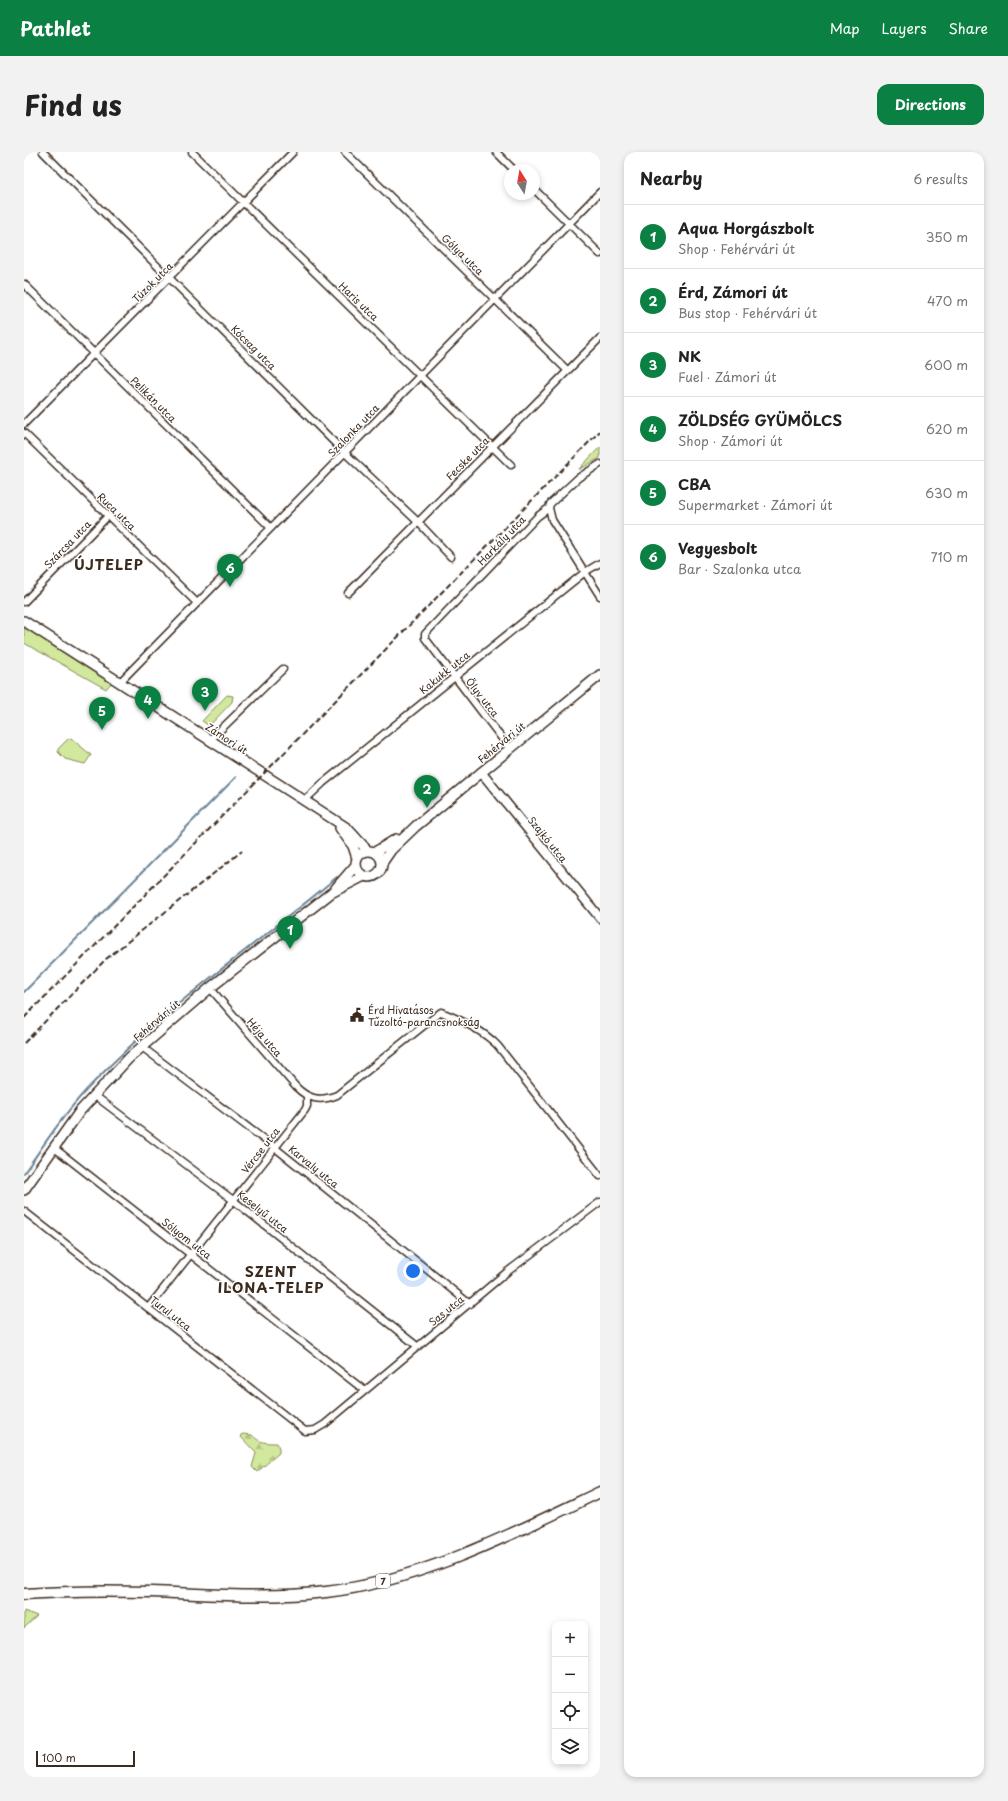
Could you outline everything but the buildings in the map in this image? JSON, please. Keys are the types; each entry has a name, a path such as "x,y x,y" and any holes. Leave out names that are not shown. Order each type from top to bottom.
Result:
{"main road":[{"name":"Zámori út","path":"24,621 347,828 371,852"},
{"name":"Fehérvári út","path":"382,863 391,850 416,826 600,675"},
{"name":"Zámori út","path":"337,823 353,846 357,862"},
{"name":"Fehérvári út","path":"371,852 416,826"},
{"path":"371,852 380,857 382,863 381,867 376,874 364,876 359,872 357,862 362,853 371,852"},
{"name":"Fehérvári út","path":"331,894 357,862"},
{"name":"Fehérvári út","path":"24,1190 53,1148 94,1094 142,1047 210,988 331,894 364,876"},
{"name":"7","path":"24,1594 149,1592 257,1596 327,1592 398,1577 443,1562 600,1492"}],"street":[{"name":"Kócsag utca","path":"43,152 345,453 418,522 451,557"},
{"name":"Haris utca","path":"192,152 421,375 511,465"},
{"name":"Túzok utca","path":"24,424 171,278 293,152"},
{"name":"Gólya utca","path":"344,152 567,370"},
{"path":"496,152 508,164"},
{"name":"Szalonka utca","path":"120,682 600,192"},
{"path":"540,195 600,254"},
{"name":"Pelikán utca","path":"24,284 270,528"},
{"name":"Fecske utca","path":"348,593 600,338"},
{"name":"Ruca utca","path":"24,433 197,603"},
{"name":"Harkály utca","path":"425,638 427,630 538,516 549,508 550,504 578,478 600,464"},
{"path":"549,508 552,520 600,596"},
{"name":"Szárcsa utca","path":"24,602 108,516"},
{"name":"Kakukk utca","path":"304,801 322,783 454,676 585,572 600,563"},
{"name":"Ölyv utca","path":"425,638 510,749"},
{"path":"210,740 283,669"},
{"name":"Szajkó utca","path":"481,772 600,918"},
{"name":"Héja utca","path":"210,988 296,1087 307,1096"},
{"path":"307,1096 322,1100 337,1095 441,1012 475,1028 491,1038 600,1176"},
{"name":"Karvaly utca","path":"142,1047 274,1147 470,1304"},
{"name":"Keselyű utca","path":"94,1094 233,1200 417,1346"},
{"name":"Vércse utca","path":"148,1308 274,1147 305,1110 307,1106 307,1096"},
{"name":"Sólyom utca","path":"53,1148 364,1390"},
{"name":"Sas utca","path":"305,1431 315,1430 325,1424 364,1390 394,1368 417,1346 470,1304 507,1272 600,1202"},
{"name":"Turul utca","path":"24,1211 305,1431"}],"green space":[{"path":"600,447 600,458 578,470"},
{"path":"24,627 111,683 106,689 24,643"},
{"path":"227,695 233,696 232,702 209,726 202,721"},
{"path":"71,738 91,755 85,764 65,759 58,752 58,749"},
{"path":"242,1434 252,1435 257,1440 263,1442 277,1443 279,1453 257,1472 252,1467 256,1453 240,1436"},
{"path":"24,1611 37,1616 24,1628"}],"waterway":[{"path":"24,992 236,777"},
{"path":"24,1173 57,1126 84,1092 122,1054 151,1027 212,976 337,877"}],"railway":[{"path":"24,1018 600,431"},
{"path":"24,1043 106,959 242,851"}],"place":[{"name":"Vegyesbolt","path":"230,587"},
{"name":"NK","path":"205,711"},
{"name":"ZÖLDSÉG GYÜMÖLCS","path":"148,719"},
{"name":"CBA","path":"102,730"},
{"name":"Érd, Zámori út","path":"427,808"},
{"name":"Aqua Horgászbolt","path":"290,949"},
{"name":"Érd Hivatásos Tűzoltó-parancsnokság","path":"357,1015"}],"district":[{"name":"ÚJTELEP","path":"109,564"},
{"name":"SZENT ILONA-TELEP","path":"271,1280"}]}
